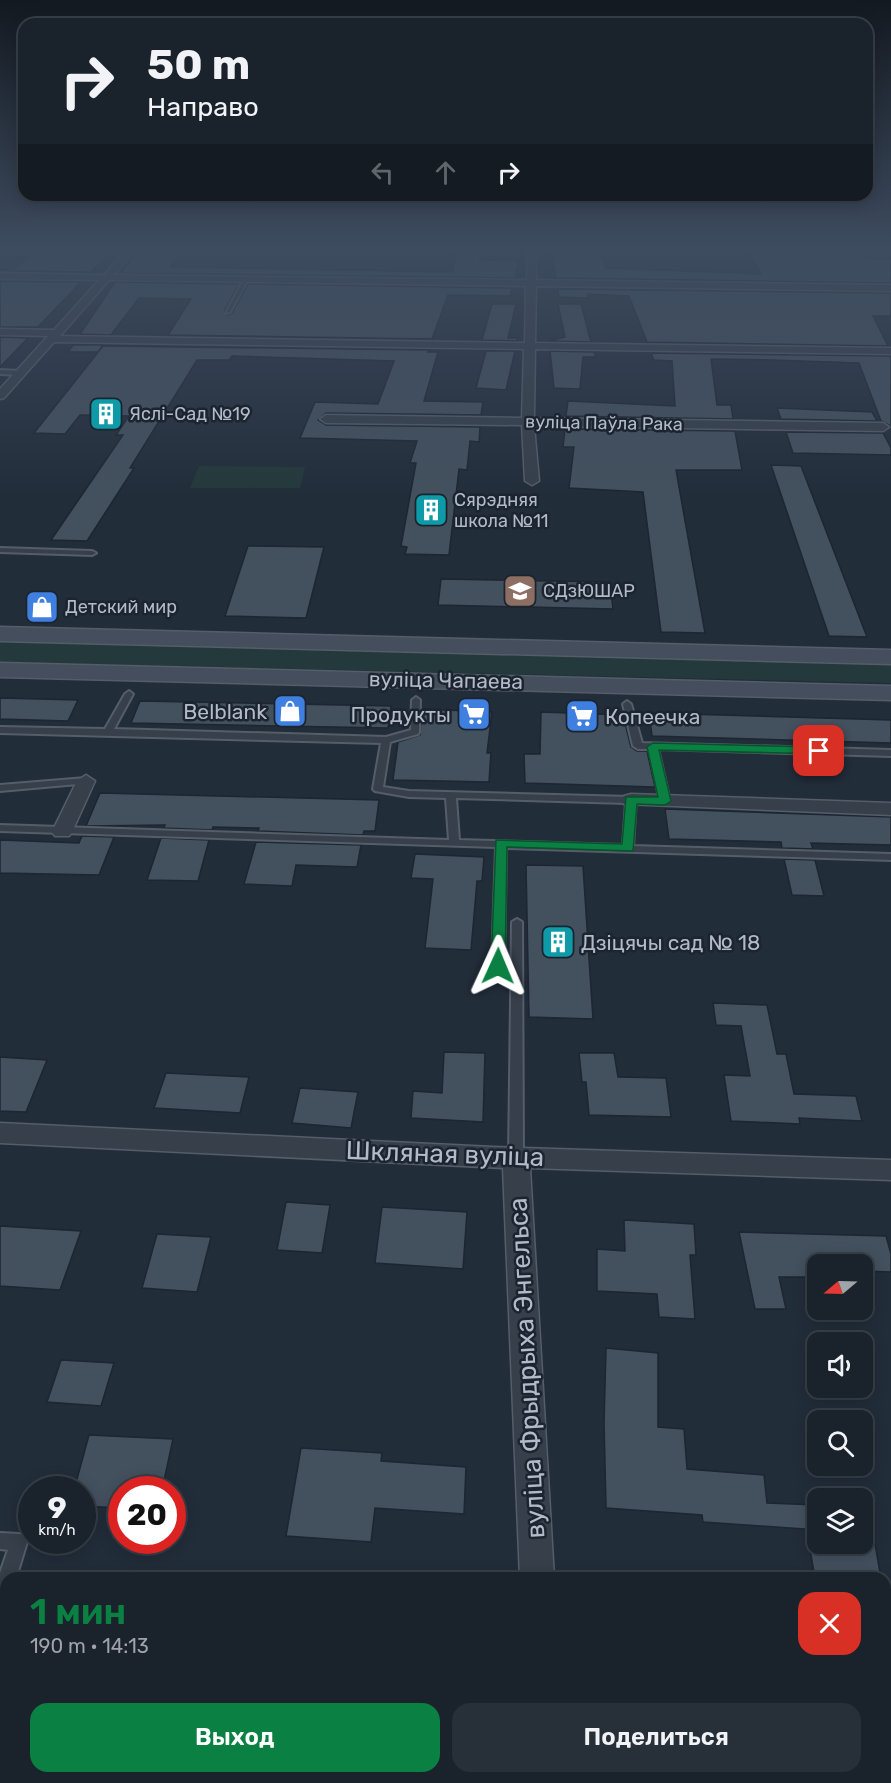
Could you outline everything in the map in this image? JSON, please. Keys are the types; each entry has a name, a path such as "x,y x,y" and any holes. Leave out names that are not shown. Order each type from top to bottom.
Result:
{"main road":[{"name":"вуліца Чапаева","path":"0,634 891,657"},
{"name":"вуліца Чапаева","path":"0,670 891,693"}],"street":[{"path":"0,396 60,329"},
{"path":"530,329 528,422 532,481"},
{"path":"0,332 54,336 529,347 891,351"},
{"name":"вуліца Паўла Рака","path":"326,419 883,427"},
{"path":"62,832 86,781"},
{"path":"631,800 891,809"},
{"name":"Шкляная вуліца","path":"0,1133 516,1157 891,1170"},
{"name":"вуліца Фрыдрыха Энгельса","path":"516,1157 537,1572"}],"lane":[{"path":"0,372 21,373"},
{"path":"0,550 92,553"},
{"path":"108,732 129,694"},
{"path":"0,730 386,740 415,732 416,700"},
{"path":"627,704 638,746 891,753"},
{"path":"386,740 378,789 409,794 631,800 628,848"},
{"path":"653,747 665,801"},
{"path":"0,788 86,781"},
{"path":"451,795 454,842"},
{"path":"0,828 62,832 501,843 891,857"},
{"path":"498,966 501,843"},
{"path":"516,1157 517,922"},
{"path":"0,1541 18,1542 10,1572"}],"green space":[{"path":"199,466 305,467 300,488 190,488"},
{"path":"0,638 891,659 891,683 0,662"}],"building":[{"path":"83,329 115,329 111,335 80,334"},
{"path":"172,329 436,329 432,339 168,335"},
{"path":"485,329 510,329 508,338 518,338 517,341 482,340"},
{"path":"563,329 588,329 591,342 549,341 565,337"},
{"path":"642,329 880,329 888,346 647,342"},
{"path":"0,337 28,338 0,367"},
{"path":"73,345 103,345 98,352 68,352"},
{"path":"103,346 429,350 428,352 438,352 424,401 483,402 481,415 326,413 318,420 326,425 480,427 479,442 470,441 467,470 459,469 449,555 405,554 407,547 401,546 416,463 410,463 417,441 300,438 315,402 378,404 394,361 232,356 229,360 197,360 130,468 134,468 87,541 51,540 123,435 116,435 129,416 80,415 65,434 34,433"},
{"path":"486,351 515,351 506,390 476,388"},
{"path":"550,351 594,352 596,357 583,357 580,389 554,388"},
{"path":"651,353 891,356 891,426 881,421 859,363 772,360 711,359 717,405 731,405 733,419 566,416 568,401 675,406 672,361 654,360"},
{"path":"777,408 872,412 877,421 781,419"},
{"path":"565,429 735,431 742,470 676,470 705,633 661,632 643,492 569,488 574,447 563,447"},
{"path":"786,432 883,433 891,448 891,455 793,453"},
{"path":"771,465 801,466 867,637 829,636"},
{"path":"248,546 324,547 306,618 225,616"},
{"path":"441,579 610,582 613,609 438,605"},
{"path":"0,698 78,700 68,721 0,719"},
{"path":"140,701 391,706 388,728 131,723"},
{"path":"422,709 492,712 487,753 491,753 489,782 393,780 398,742 420,735"},
{"path":"541,712 623,715 631,747 637,751 647,751 655,787 525,783 524,754 540,754"},
{"path":"649,713 891,720 891,743 652,736"},
{"path":"100,793 379,800 375,831 364,831 363,835 258,831 259,828 213,827 212,830 164,828 165,825 86,826"},
{"path":"665,809 891,817 891,845 811,843 813,849 782,848 781,842 669,839"},
{"path":"82,836 114,837 99,875 0,873 0,840 79,843"},
{"path":"161,838 209,840 198,881 147,880"},
{"path":"256,842 361,845 357,867 296,865 292,886 244,884"},
{"path":"415,854 484,857 482,881 477,881 471,950 425,948 433,879 411,878"},
{"path":"784,859 815,860 824,896 792,895"},
{"name":"Дзіцячы сад № 18","path":"526,865 583,866 593,1019 529,1017"},
{"path":"713,1003 767,1005 777,1054 786,1054 794,1094 856,1096 862,1121 799,1118 800,1124 731,1121 724,1075 750,1076 741,1026 716,1025"},
{"path":"444,1052 485,1053 483,1122 411,1118 413,1091 442,1093"},
{"path":"579,1053 614,1053 618,1077 666,1078 671,1117 589,1115 586,1082 582,1082"},
{"path":"0,1057 47,1060 26,1112 0,1111"},
{"path":"166,1073 249,1077 240,1113 154,1108"},
{"path":"300,1088 358,1092 351,1128 292,1123"},
{"path":"286,1202 330,1205 322,1253 277,1250"},
{"path":"382,1207 467,1212 463,1269 375,1263"},
{"path":"624,1220 694,1224 696,1255 690,1255 695,1319 659,1317 657,1294 597,1291 597,1249 625,1251"},
{"path":"0,1226 81,1231 60,1290 0,1286"},
{"path":"739,1232 886,1236 891,1254 891,1272 873,1271 873,1254 807,1254 807,1277 779,1277 786,1309 755,1309"},
{"path":"157,1234 211,1237 197,1292 142,1288"},
{"path":"606,1348 658,1353 658,1427 684,1429 687,1469 764,1475 767,1503 807,1505 807,1529 703,1522 702,1515 606,1508 604,1423"},
{"path":"61,1360 114,1363 101,1406 47,1402"},
{"path":"89,1435 173,1439 165,1476 108,1476 108,1507 96,1507 96,1476 78,1476"},
{"path":"301,1448 382,1453 381,1461 466,1467 464,1514 375,1508 371,1542 286,1536"},
{"path":"873,1544 875,1544 880,1572 814,1572 811,1554 873,1554"}],"place":[{"name":"Яслі-Сад №19","path":"106,414"},
{"name":"Сярэдняя школа №11","path":"431,510"},
{"name":"СДзЮШАР","path":"520,591"},
{"name":"Детский мир","path":"42,607"},
{"name":"Belblank","path":"290,711"},
{"name":"Продукты","path":"474,714"},
{"name":"Копеечка","path":"582,716"},
{"name":"Дзіцячы сад № 18","path":"558,942"}],"route":[{"path":"498,966 501,843 628,848 631,800 665,801 653,747 819,751"}]}
